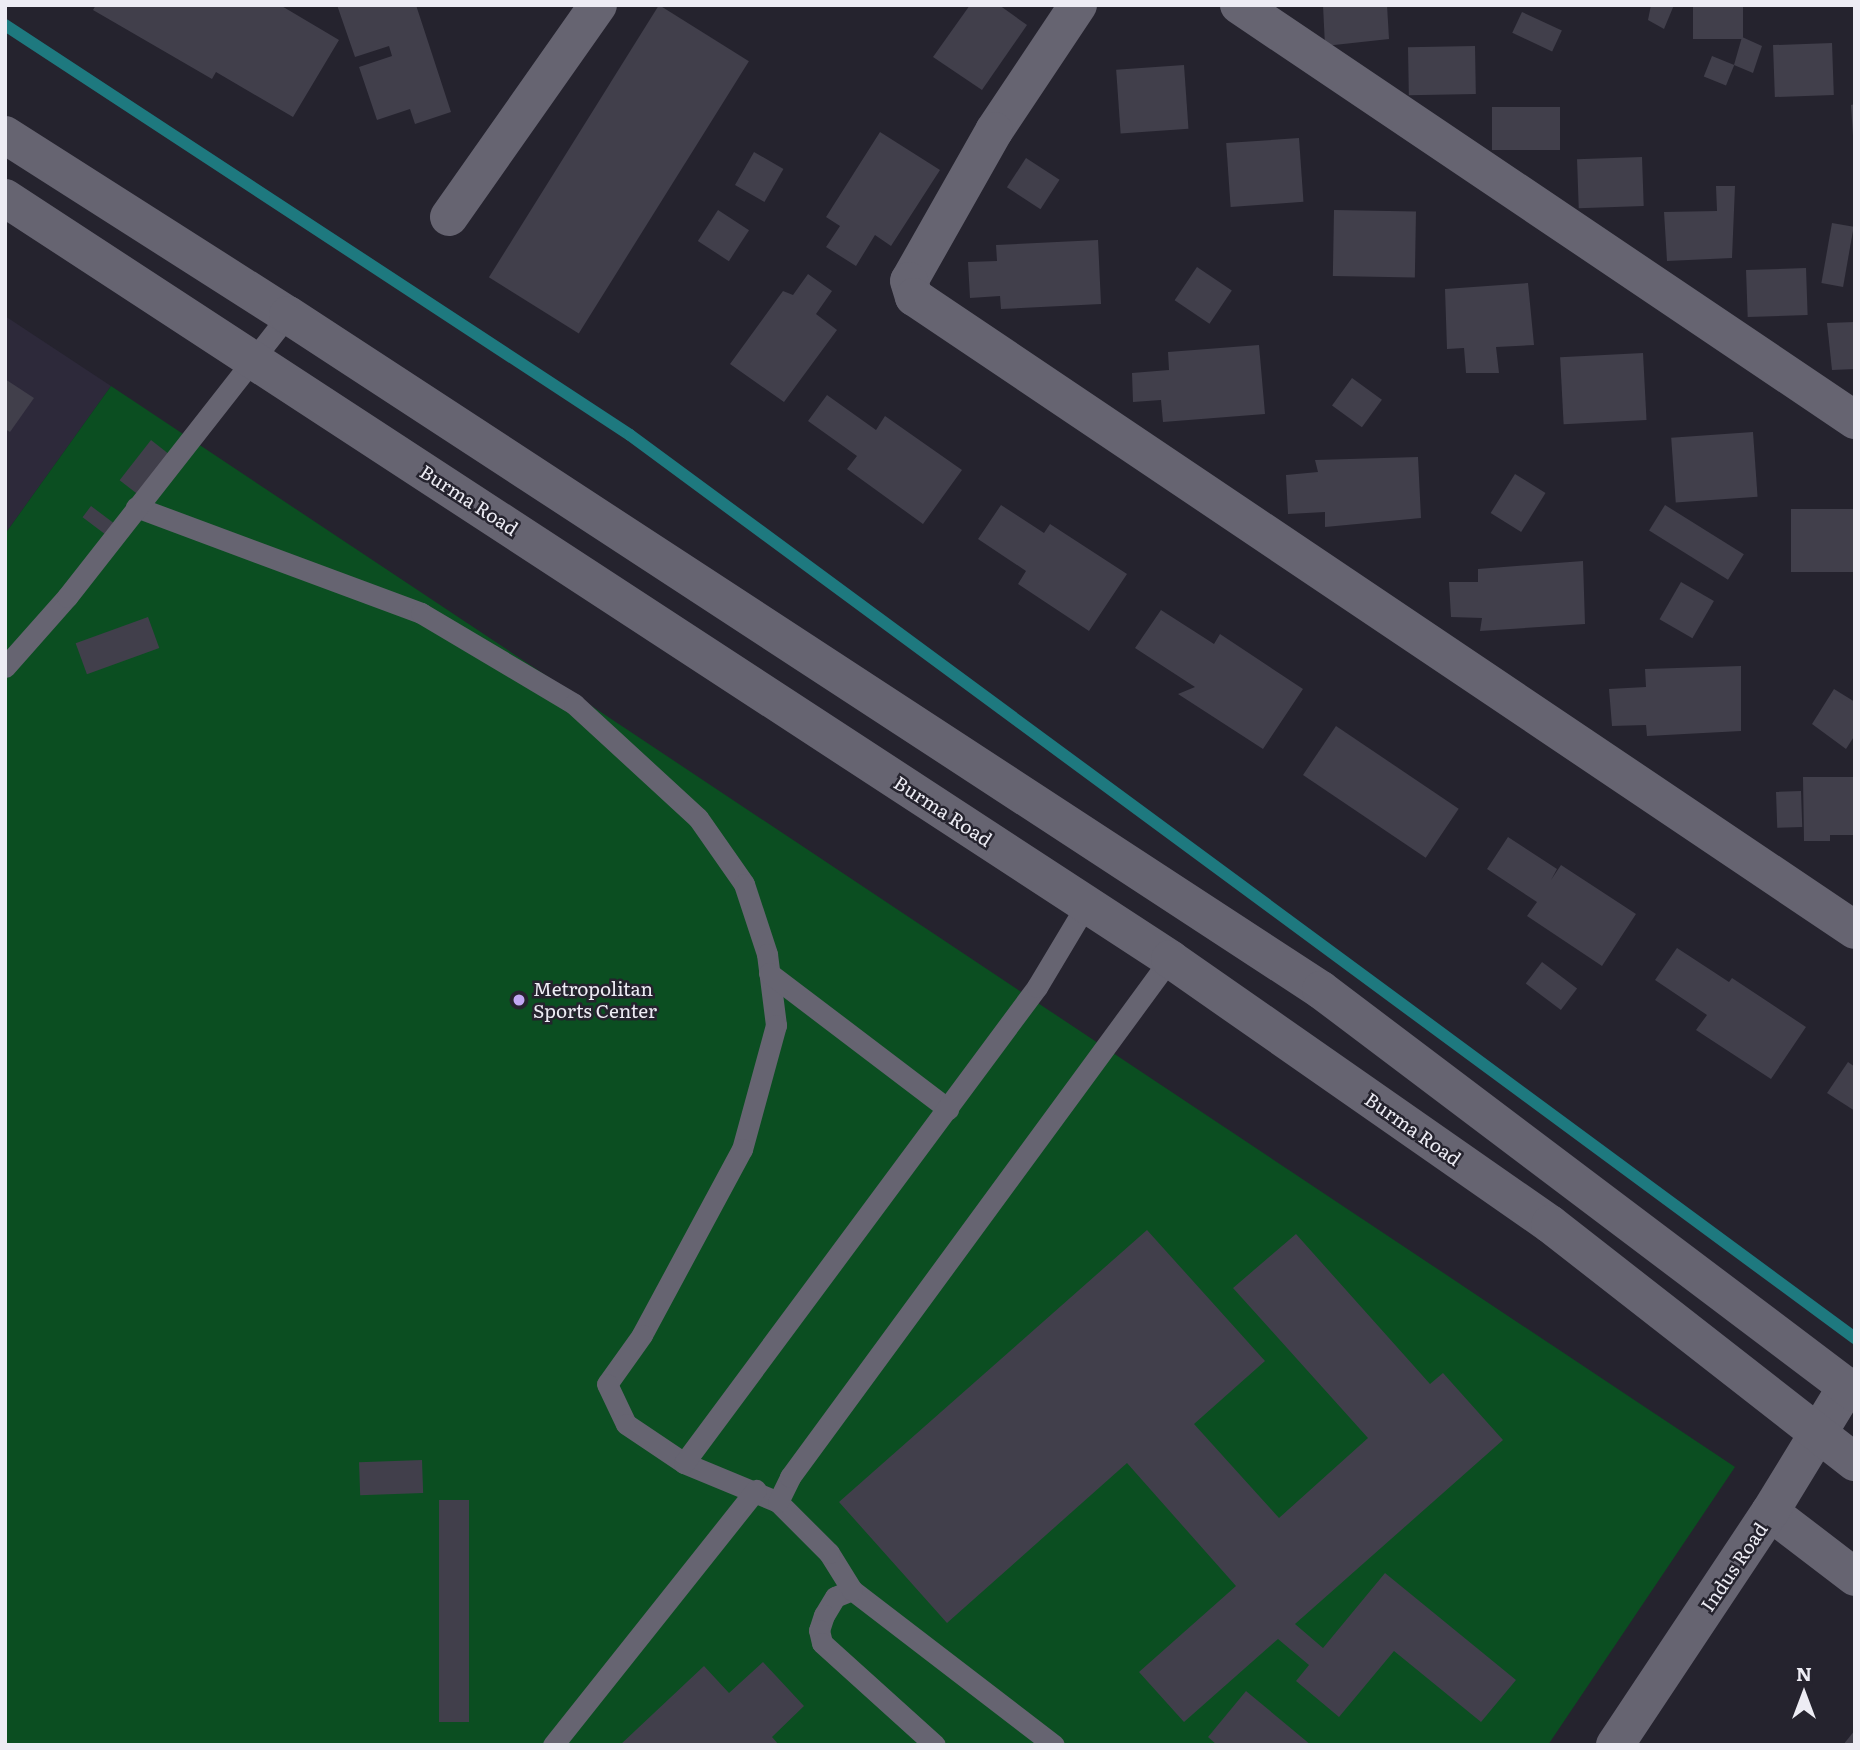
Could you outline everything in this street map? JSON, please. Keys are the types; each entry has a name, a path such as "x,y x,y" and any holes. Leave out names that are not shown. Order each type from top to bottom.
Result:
{"main road":[{"path":"449,218 598,5"},
{"path":"1078,5 994,131 909,281 914,297 1855,930"},
{"path":"1239,5 1855,420"},
{"path":"5,135 288,315 1321,990 1851,1390"},
{"name":"Burma Road","path":"5,198 1170,960 1550,1224 1855,1462"},
{"name":"Indus Road","path":"1615,1745 1770,1512 1818,1433 1851,1390"},
{"path":"1770,1512 1855,1577"}],"lane":[{"path":"5,667 67,597 136,507 256,360 288,315"},
{"path":"136,507 421,613 574,704 698,818 744,884 767,954 776,1025 742,1149 642,1335 607,1384 626,1424 684,1463 755,1490 778,1502 829,1553 852,1590 1054,1745"},
{"path":"684,1463 1037,987 1086,905"},
{"path":"778,1502 790,1477 1170,960"},
{"path":"769,972 948,1109"},
{"path":"560,1741 755,1490"},
{"path":"852,1590 835,1597 824,1615 819,1630 822,1643 935,1745"}],"shaded area":[{"path":"5,316 111,386 5,534"}],"green space":[{"name":"Metropolitan Sports Center","path":"111,386 1735,1467 1548,1745 5,1745 5,534"}],"building":[{"path":"96,5 280,5 339,40 293,117 216,72 212,79 93,10"},
{"path":"337,5 416,5 451,112 415,124 410,109 377,120 359,67 392,56 389,46 355,57"},
{"path":"659,5 749,61 579,333 489,277"},
{"path":"970,5 999,5 1027,25 982,90 933,57"},
{"path":"1323,5 1387,5 1389,39 1325,46"},
{"path":"1651,5 1674,5 1664,29 1648,20"},
{"path":"1693,5 1743,5 1743,39 1693,39"},
{"path":"1522,12 1562,31 1552,51 1512,33"},
{"path":"1742,37 1762,46 1753,73 1734,65"},
{"path":"1832,43 1834,95 1775,97 1773,45"},
{"path":"1475,46 1476,94 1409,95 1408,47"},
{"path":"1712,56 1734,65 1726,85 1704,76"},
{"path":"1184,65 1188,129 1121,134 1116,70"},
{"path":"1855,104 1855,136 1853,136 1851,105"},
{"path":"1492,107 1560,107 1560,150 1492,150"},
{"path":"880,132 940,170 891,246 875,235 856,266 826,247 840,226 826,217"},
{"path":"1299,138 1303,202 1231,207 1226,143"},
{"path":"754,152 783,169 764,202 735,185"},
{"path":"1642,157 1644,206 1579,208 1577,159"},
{"path":"1026,158 1060,180 1040,209 1007,187"},
{"path":"1716,186 1735,186 1732,258 1667,261 1664,212 1717,211"},
{"path":"718,210 749,230 729,261 698,241"},
{"path":"1334,210 1416,211 1415,277 1333,276"},
{"path":"1832,223 1854,227 1843,287 1821,283"},
{"path":"1098,240 1101,304 1001,309 1000,296 970,298 968,262 997,261 996,245"},
{"path":"1197,267 1232,290 1209,324 1175,300"},
{"path":"1806,268 1808,315 1748,317 1746,270"},
{"path":"808,274 832,291 816,314 837,330 784,402 730,364 783,291 793,295"},
{"path":"1528,283 1534,345 1496,347 1499,373 1466,373 1464,348 1447,349 1445,289"},
{"path":"1855,322 1855,369 1832,370 1827,323"},
{"path":"1259,345 1265,414 1163,422 1161,400 1133,402 1132,373 1169,370 1168,352"},
{"path":"1643,353 1647,420 1564,424 1560,357"},
{"path":"1352,378 1382,400 1362,427 1332,406"},
{"path":"5,379 34,398 10,432 5,429"},
{"path":"827,395 876,430 885,416 962,470 923,524 847,469 857,456 808,421"},
{"path":"1753,432 1758,497 1676,503 1671,438"},
{"path":"151,440 169,454 138,494 120,480"},
{"path":"1418,457 1421,518 1325,527 1325,512 1288,514 1286,475 1318,472 1315,460"},
{"path":"1515,474 1546,493 1521,532 1491,513"},
{"path":"1001,505 1044,533 1050,524 1127,574 1089,631 1018,584 1026,571 978,539"},
{"path":"1665,505 1744,554 1728,580 1649,530"},
{"path":"91,506 119,527 111,538 83,517"},
{"path":"1791,509 1855,509 1855,572 1791,572"},
{"path":"1583,561 1585,624 1480,631 1482,618 1451,617 1449,582 1478,582 1478,569"},
{"path":"1681,582 1714,601 1692,638 1660,619"},
{"path":"1161,610 1214,644 1220,634 1303,689 1263,749 1178,694 1195,687 1135,648"},
{"path":"148,617 159,648 87,674 76,643"},
{"path":"1741,666 1741,731 1647,736 1646,725 1612,726 1609,689 1646,687 1645,669"},
{"path":"1834,689 1855,702 1855,735 1846,749 1812,724"},
{"path":"1336,726 1459,809 1426,858 1303,775"},
{"path":"1803,777 1855,777 1855,835 1830,835 1830,841 1804,841"},
{"path":"1801,791 1802,827 1777,828 1776,792"},
{"path":"1508,837 1557,869 1551,880 1561,865 1636,914 1602,966 1527,916 1537,902 1487,869"},
{"path":"1677,948 1729,982 1732,978 1806,1027 1771,1079 1696,1030 1707,1015 1655,980"},
{"path":"1542,962 1577,988 1561,1010 1526,984"},
{"path":"1848,1062 1855,1067 1855,1111 1827,1093"},
{"path":"1147,1230 1265,1361 1194,1424 1279,1518 1368,1438 1233,1288 1296,1234 1430,1384 1443,1373 1503,1440 1295,1624 1323,1648 1385,1573 1516,1680 1481,1722 1394,1651 1339,1717 1296,1681 1309,1665 1278,1639 1184,1722 1139,1672 1236,1586 1127,1463 947,1623 839,1502"},
{"path":"422,1460 423,1493 360,1495 359,1462"},
{"path":"439,1500 469,1500 469,1722 439,1722"},
{"path":"763,1662 804,1706 772,1737 779,1745 620,1745 704,1666 729,1693"},
{"path":"1246,1691 1311,1745 1217,1745 1208,1737"},
{"path":"1855,1730 1855,1745 1843,1745"}],"waterway":[{"path":"5,25 630,435 1855,1338"}],"place":[{"name":"Metropolitan Sports Center","path":"519,1000"}]}
